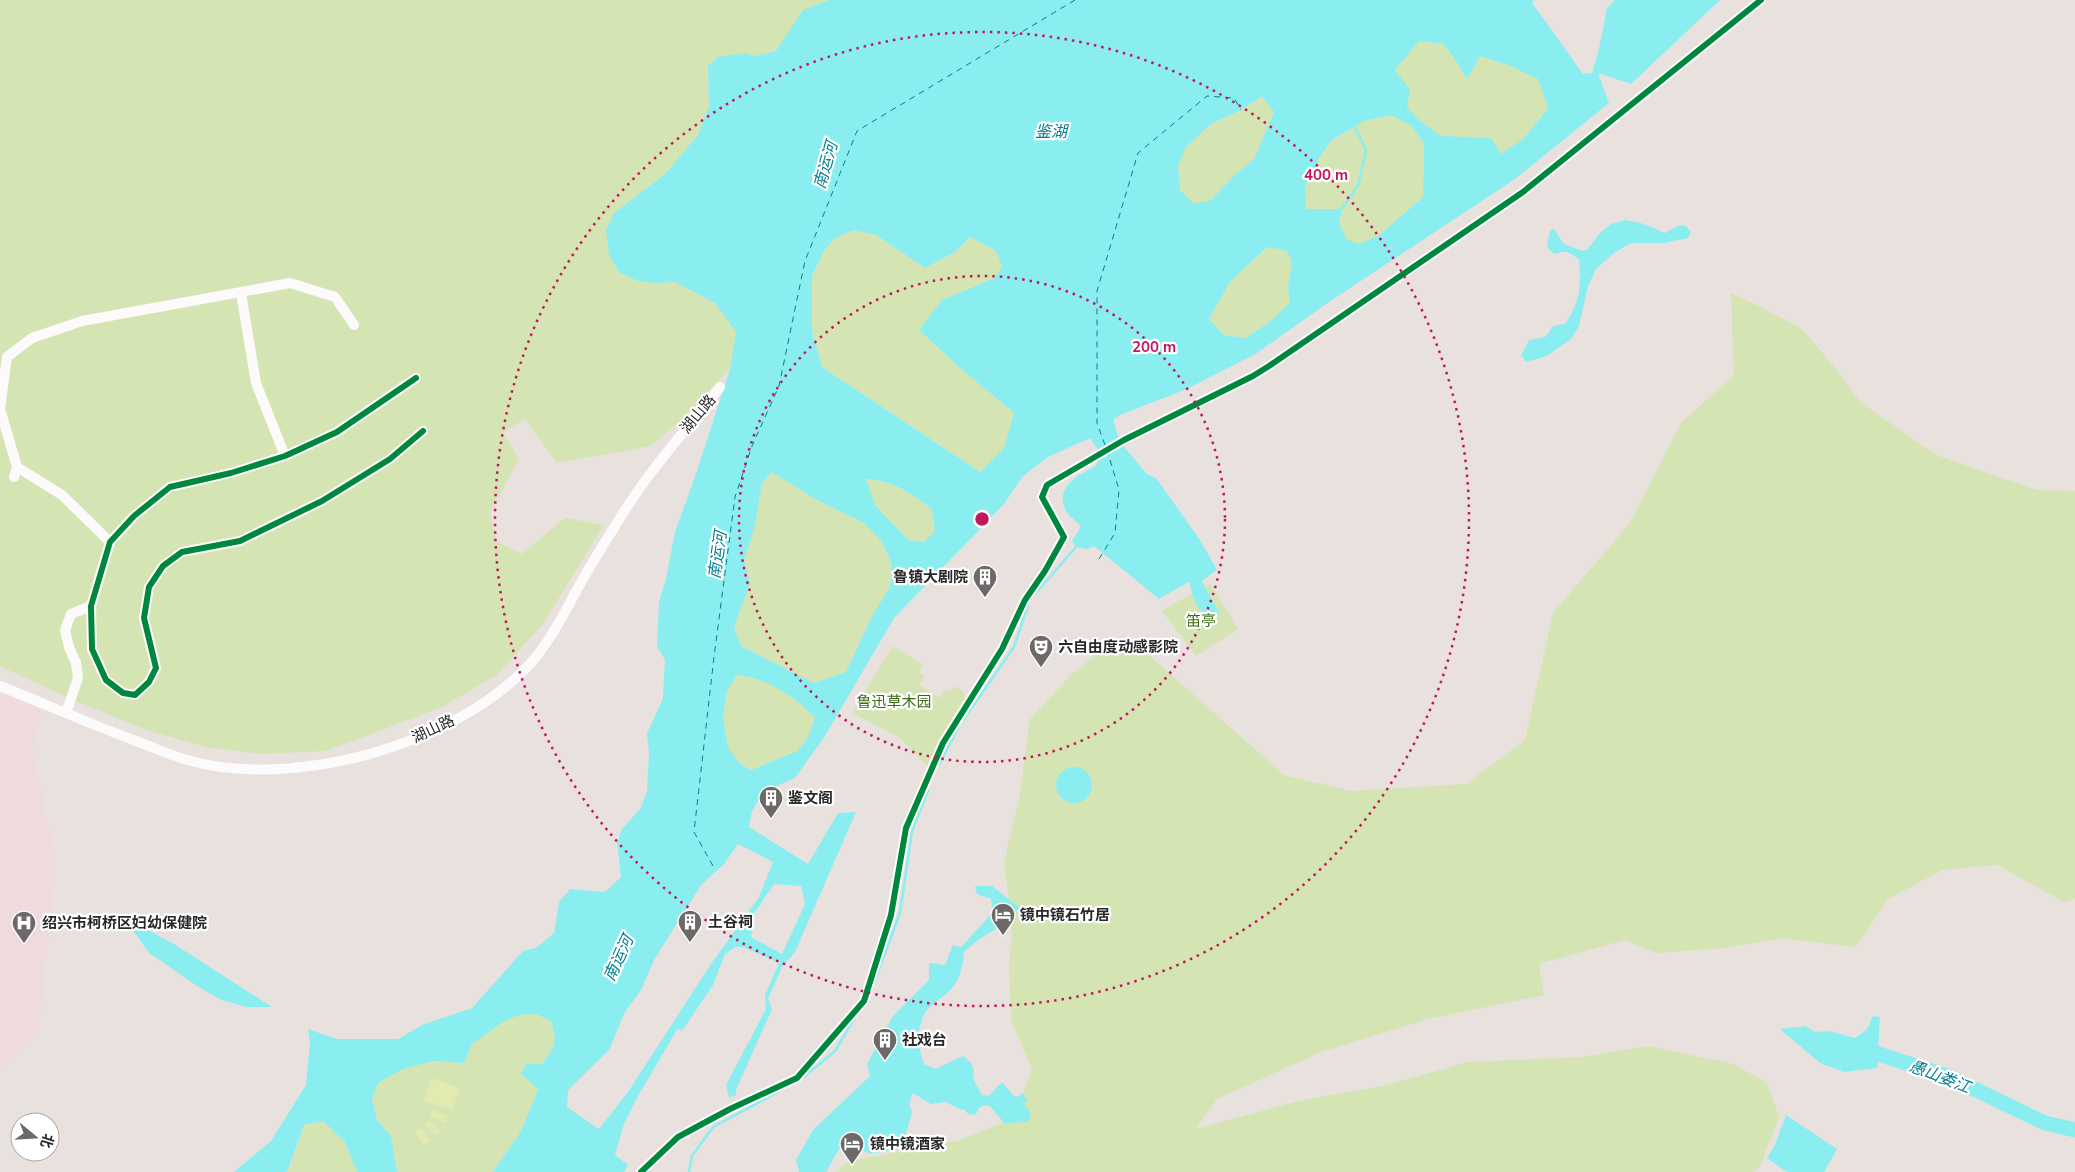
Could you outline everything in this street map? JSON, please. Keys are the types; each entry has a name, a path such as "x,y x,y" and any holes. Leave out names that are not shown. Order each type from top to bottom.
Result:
{"street":[{"path":"641,1172 678,1137 734,1107 797,1078 864,1001 891,915 906,828 943,743 1002,649 1025,600 1045,571 1064,537 1042,496 1046,485 1124,440 1253,376 1515,198 1761,0"},
{"path":"110,542 62,495 16,472 0,409 7,357 32,338 82,321 290,283 335,297 354,325"},
{"path":"241,293 256,383 285,456"},
{"path":"416,378 337,432 285,456 231,473 170,487 134,516 110,542 91,606 92,649 106,680 123,693 135,695 149,682 156,668 144,618 149,588 163,566 182,552 240,541 322,501 390,459 423,431"},
{"name":"湖山路","path":"0,686 186,760 249,770 312,765 377,753 444,726 481,705 529,666 550,638 578,587 627,508 669,447 694,420 720,387"},
{"path":"66,713 78,678 76,663 69,647 65,630 70,614 91,606"}],"shaded area":[{"name":"绍兴市柯桥区妇幼保健院","path":"0,693 42,710 32,748 56,862 39,1027 25,1046 0,1065"}],"green space":[{"path":"0,0 829,0 803,11 776,51 752,56 745,53 716,57 708,67 709,106 698,135 664,175 614,213 675,282 715,303 736,332 730,369 683,418 651,446 557,463 525,419 503,432 519,459 490,512 496,541 522,554 565,518 604,525 543,624 497,675 442,707 326,751 263,754 206,747 149,731 71,699 0,666"},
{"path":"1419,41 1443,44 1467,79 1480,56 1508,65 1538,79 1548,108 1524,138 1501,154 1455,137 1441,136 1419,120 1407,107 1395,70"},
{"path":"1262,96 1274,112 1254,159 1235,175 1211,200 1194,205 1180,191 1178,166 1186,147 1211,124 1241,110"},
{"path":"1391,115 1412,126 1424,144 1423,197 1378,236 1359,244 1346,239 1339,222 1343,209 1306,210 1305,185 1316,174 1319,158 1332,141 1364,121"},
{"path":"853,230 876,235 925,268 955,252 970,237 996,251 1002,266 995,278 958,293 919,330 959,367 1014,413 1004,448 980,472 822,367 812,331 812,276 824,251 834,239"},
{"path":"1267,247 1287,251 1292,263 1288,287 1291,303 1268,323 1245,338 1224,335 1209,319 1230,282"},
{"path":"1731,293 1802,329 1836,369 1860,402 1936,455 2037,490 2075,491 2075,899 2064,902 1997,865 1942,870 1888,899 1856,947 1781,938 1726,948 1656,953 1625,940 1539,964 1544,995 1428,1019 1321,1052 1217,1099 1196,1129 1298,1101 1387,1085 1468,1062 1581,1057 1648,1046 1733,1064 1767,1083 1779,1117 1760,1166 1753,1172 835,1172 850,1161 960,1140 1014,1118 1032,1069 1011,1020 1009,967 1012,926 1004,862 1019,800 1030,719 1072,674 1119,637 1151,657 1284,775 1351,791 1466,784 1525,740 1553,613 1630,523 1681,423 1734,375"},
{"path":"772,472 815,499 864,523 882,542 892,565 890,587 872,616 846,672 814,683 741,646 734,627 750,584 744,560 755,526 762,483"},
{"path":"865,479 892,485 909,493 925,504 932,510 935,531 924,542 908,540 875,505"},
{"name":"笛亭","path":"1210,583 1238,629 1196,656 1162,611"},
{"name":"鲁迅草木园","path":"893,646 923,665 919,672 924,676 919,685 940,698 946,689 951,692 955,686 964,692 965,701 938,743 927,766 900,738 852,713"},
{"path":"737,675 760,680 780,689 815,717 808,738 797,751 752,770 738,762 728,747 723,717 727,691"},
{"path":"536,1014 551,1020 555,1039 554,1044 541,1064 526,1064 521,1074 538,1089 521,1131 493,1172 397,1172 391,1136 377,1120 372,1099 378,1083 403,1069 433,1061 464,1063 472,1044 504,1020 519,1015"},
{"path":"432,1078 460,1088 452,1110 424,1101"},
{"path":"433,1110 448,1116 446,1123 430,1117"},
{"path":"429,1120 441,1131 436,1136 424,1125"},
{"path":"323,1121 345,1142 357,1172 285,1172 289,1170 304,1125"},
{"path":"421,1128 430,1141 424,1145 415,1132"}],"water":[{"name":"鉴湖","path":"829,0 1533,0 1533,4 1583,74 1592,73 1607,8 1615,0 1720,0 1631,84 1598,73 1609,103 1515,179 1326,304 1257,353 1187,389 1120,415 1113,420 1120,442 1147,474 1156,478 1200,540 1217,570 1202,581 1220,614 1213,621 1196,604 1189,582 1159,599 1094,546 1087,549 1076,547 1072,542 1081,526 1066,511 1063,494 1071,482 1096,466 1100,453 1090,438 1048,457 1023,476 1004,504 894,618 825,736 795,778 763,792 752,811 749,827 808,864 838,813 856,812 795,952 782,967 768,999 772,1009 736,1090 736,1095 729,1098 726,1085 766,1009 765,995 779,963 743,947 735,947 725,954 713,985 682,1031 678,1028 638,1096 624,1124 615,1155 628,1165 624,1172 493,1172 521,1131 538,1089 521,1074 526,1064 542,1064 554,1044 555,1040 551,1021 536,1014 519,1015 504,1021 472,1044 464,1063 433,1061 403,1069 378,1083 372,1099 377,1120 391,1136 397,1172 357,1172 345,1142 323,1121 304,1125 288,1170 285,1172 234,1172 271,1141 306,1085 310,1043 308,1029 337,1039 398,1039 422,1025 472,1008 523,951 536,948 554,933 559,902 570,889 605,892 621,877 617,842 622,829 640,809 647,792 649,753 647,734 663,698 665,660 657,646 659,602 666,579 675,532 730,369 736,332 715,303 675,282 656,283 638,281 619,272 609,255 606,230 614,213 664,175 698,135 709,106 708,66 717,57 745,53 753,56 776,51 803,10","holes":["1419,41 1443,44 1467,79 1480,56 1508,65 1538,79 1548,108 1524,138 1501,154 1491,138 1441,136 1419,120 1407,107 1410,90 1395,70","1262,96 1274,112 1254,159 1235,175 1211,200 1194,204 1180,190 1178,166 1186,147 1211,124 1241,110","1391,115 1412,126 1424,144 1423,197 1378,236 1359,244 1346,239 1339,222 1343,209 1306,209 1305,185 1316,174 1319,158 1331,141 1364,121","853,230 876,235 925,268 955,252 970,237 996,251 1002,266 995,278 942,300 919,330 959,367 1014,413 1004,448 980,472 822,367 812,331 812,276 824,251 834,239","1267,247 1287,251 1292,263 1288,287 1290,303 1268,323 1245,338 1224,335 1209,319 1230,282","772,472 815,499 864,523 882,542 892,565 890,587 872,616 846,672 814,683 741,646 734,627 750,584 744,560 755,526 762,483","866,479 884,482 902,489 932,510 935,531 924,542 908,540 875,505","737,675 770,684 788,695 815,717 808,738 797,751 751,770 738,762 728,747 723,717 727,691","738,844 773,862 759,897 711,964 628,1092 599,1129 567,1107 568,1090 609,1050 625,1012 641,990 654,960 701,885 724,864","774,884 801,886 805,904 782,954 751,937 755,912"]},
{"path":"1626,220 1644,224 1665,233 1680,225 1686,226 1691,232 1688,238 1664,243 1631,243 1614,253 1596,269 1588,286 1579,326 1571,339 1547,356 1526,362 1521,355 1529,340 1545,337 1553,326 1565,324 1574,308 1579,293 1579,260 1568,252 1555,254 1550,251 1547,246 1550,231 1554,229 1564,244 1583,251 1588,249 1600,233 1611,224"},
{"path":"1074,767 1087,772 1092,785 1087,798 1074,803 1061,798 1056,785 1061,772"},
{"path":"975,886 992,886 1020,908 1002,925 978,940 964,952 958,980 947,993 931,1006 922,1018 919,1034 920,1049 924,1064 935,1069 963,1056 972,1066 974,1072 973,1079 982,1095 989,1096 1002,1082 1013,1095 1018,1097 1022,1093 1027,1100 1025,1108 1029,1110 1031,1117 1027,1122 1004,1123 990,1106 984,1105 979,1108 975,1115 968,1114 965,1110 946,1102 931,1104 913,1093 909,1104 912,1112 902,1149 870,1154 853,1146 839,1149 826,1172 799,1172 796,1160 813,1130 870,1076 867,1064 893,1016 929,980 929,963 945,965 953,945 961,947 993,912 991,899 977,894"},
{"path":"118,914 174,944 272,1007 246,1007 222,1000 200,988 149,953"},
{"path":"1873,1016 1880,1017 1877,1068 1844,1072 1820,1063 1780,1029 1805,1026 1815,1032 1829,1031 1855,1038 1867,1029"},
{"path":"1786,1115 1837,1149 1824,1172 1787,1172 1767,1158 1775,1145"}],"waterway":[{"path":"1340,211 1358,186 1366,150 1354,126"},
{"path":"1035,594 1076,547"},
{"path":"964,719 1014,647 1028,605"},
{"path":"939,765 958,728"},
{"path":"871,991 900,913 912,831 928,791"},
{"path":"804,1077 835,1051 854,1019"},
{"name":"愚山娄江","path":"1860,1051 1869,1051 1947,1076 2045,1123 2075,1130"},
{"path":"689,1172 692,1156 713,1127 778,1092"}],"ferry route":[{"path":"713,866 694,832 735,497 752,446 779,386 805,261 857,131 1075,0"},
{"path":"1105,445 1097,423 1097,291 1138,153 1207,96 1234,98 1241,110"},
{"path":"1099,559 1115,533 1119,490 1108,453"}],"cycle path":[{"path":"641,1172 678,1137 730,1109 797,1078 864,1001 891,915 906,828 943,743 1002,649 1025,600 1045,571 1064,537 1042,497 1047,485 1124,440 1253,376 1269,366 1523,192 1761,0"},
{"path":"416,378 337,432 285,456 231,473 170,487 134,516 110,542 91,606 92,649 106,680 123,693 135,695 149,682 156,668 144,618 149,587 163,566 182,552 240,541 322,501 390,459 423,431"}],"place":[{"name":"鲁镇大剧院","path":"985,598"},
{"name":"六自由度动感影院","path":"1041,668"},
{"name":"鉴文阁","path":"771,819"},
{"name":"镜中镜石竹居","path":"1003,936"},
{"name":"土谷祠","path":"690,943"},
{"name":"绍兴市柯桥区妇幼保健院","path":"24,944"},
{"name":"社戏台","path":"885,1061"},
{"name":"镜中镜酒家","path":"852,1165"}],"water label":[{"name":"南运河","path":"825,165"},
{"name":"南运河","path":"717,555"},
{"name":"南运河","path":"618,958"}]}
